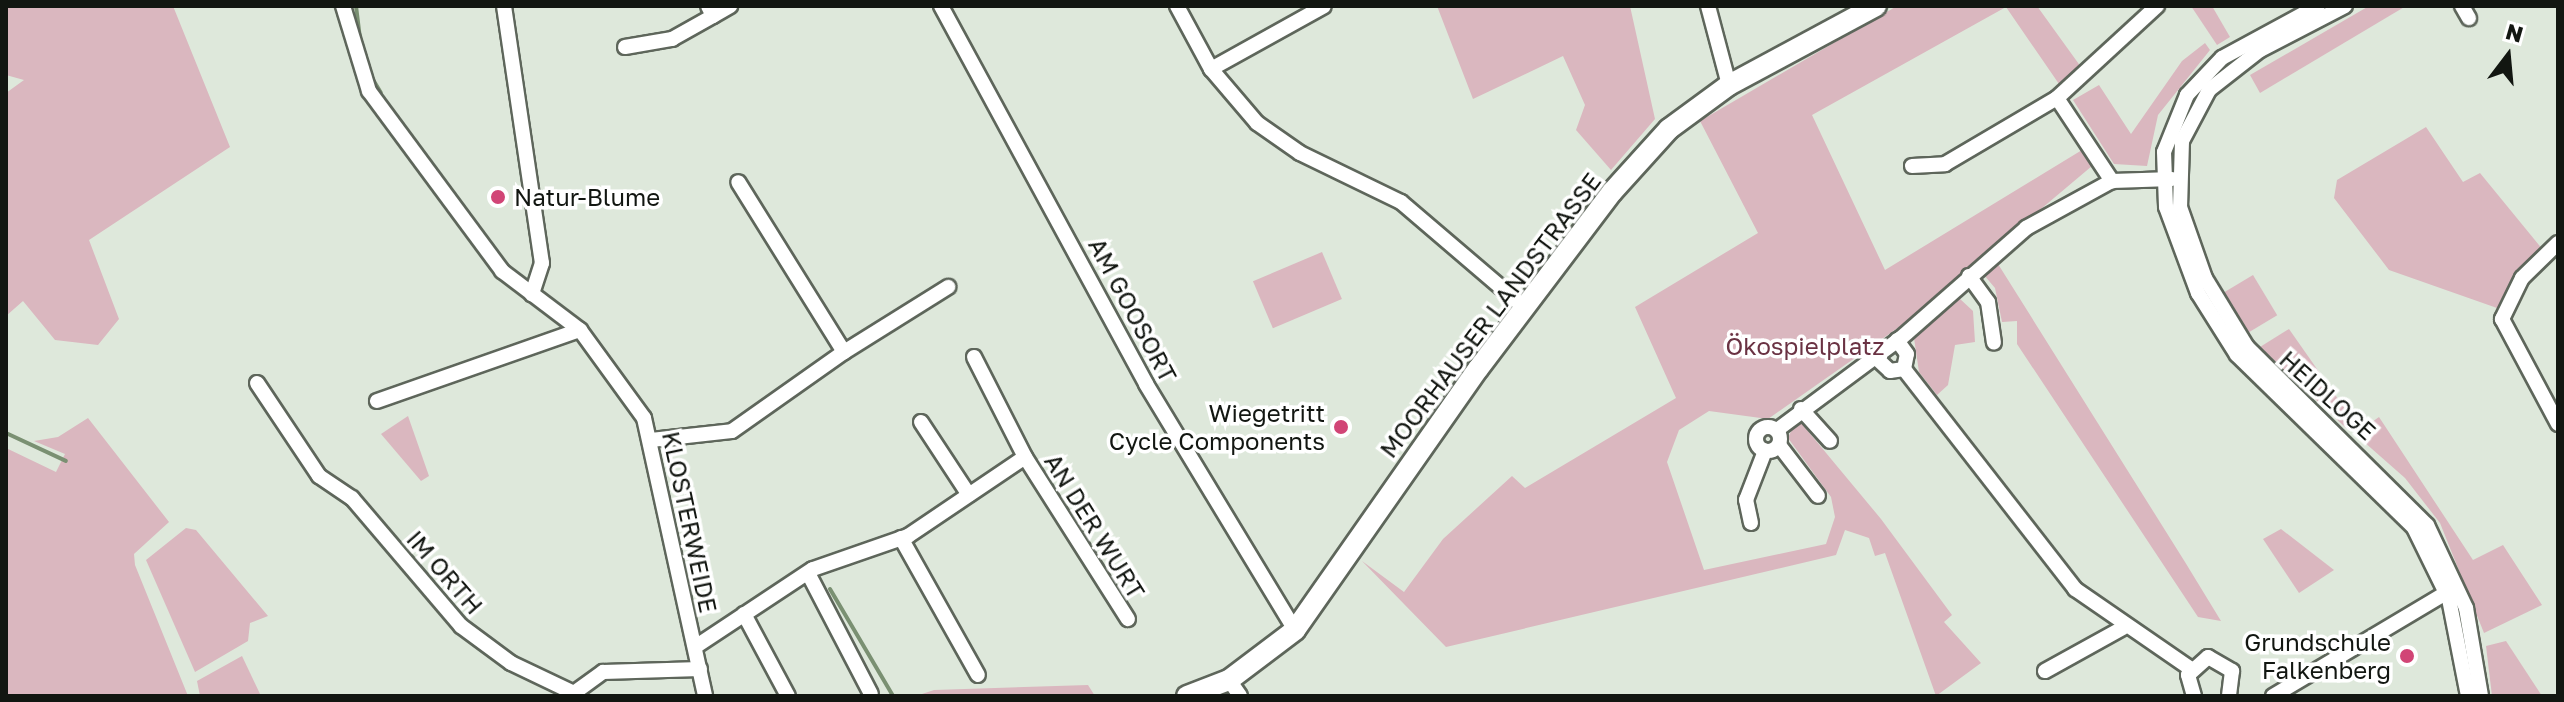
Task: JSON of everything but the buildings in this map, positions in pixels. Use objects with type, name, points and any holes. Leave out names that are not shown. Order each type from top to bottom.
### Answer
[{"type":"street","name":"KLOSTERWEIDE","points":[[343,6],[369,91],[502,271],[580,330],[644,418],[705,696]]},
{"type":"street","points":[[504,6],[542,263],[532,294]]},
{"type":"street","points":[[625,47],[672,39],[711,11],[730,6]]},
{"type":"street","name":"AM GOOSORT","points":[[941,6],[1146,384],[1295,630]]},
{"type":"street","points":[[1177,6],[1211,69],[1257,123],[1300,153],[1401,202],[1525,308]]},
{"type":"street","points":[[1211,69],[1324,6]]},
{"type":"street","points":[[1708,6],[1729,85]]},
{"type":"street","name":"MOORHAUSER LANDSTRASSE","points":[[1187,696],[1235,688],[1295,630],[1525,308],[1643,156],[1729,85],[1876,6]]},
{"type":"street","points":[[1912,166],[1945,164],[2057,98],[2157,6]]},
{"type":"street","name":"HEIDLOGE","points":[[2318,6],[2236,49],[2199,79],[2170,130],[2169,179],[2195,256],[2238,334],[2281,387],[2407,499],[2453,589],[2481,696]]},
{"type":"street","name":"HEIDLOGE","points":[[2169,179],[2186,128],[2209,90],[2260,50],[2345,6]]},
{"type":"street","points":[[2057,98],[2112,181]]},
{"type":"street","points":[[1751,523],[1746,500],[1765,451],[1801,409],[1897,340],[2026,228],[2112,181],[2169,179]]},
{"type":"street","points":[[738,182],[844,352]]},
{"type":"street","points":[[2558,243],[2522,278],[2502,319],[2558,424]]},
{"type":"street","points":[[1969,276],[1988,302],[1994,343]]},
{"type":"street","points":[[651,440],[732,431],[844,352],[948,287]]},
{"type":"street","points":[[377,401],[580,330]]},
{"type":"street","points":[[1897,340],[1907,354],[1904,369],[2051,563],[2123,628],[2191,669]]},
{"type":"street","points":[[1874,356],[1890,371],[1904,369]]},
{"type":"street","name":"AN DER WURT","points":[[974,357],[1025,457],[1128,619]]},
{"type":"street","name":"IM ORTH","points":[[257,383],[319,476],[352,498],[461,626],[511,663],[573,694],[603,672],[700,669]]},
{"type":"street","points":[[1801,409],[1830,441]]},
{"type":"street","points":[[921,422],[969,495]]},
{"type":"street","points":[[1765,451],[1757,433],[1778,437],[1818,496]]},
{"type":"street","name":"AN DER WURT","points":[[695,647],[808,573],[901,538],[1025,457]]},
{"type":"street","points":[[901,538],[978,675]]},
{"type":"street","points":[[808,573],[871,694]]},
{"type":"street","points":[[2273,696],[2453,589]]},
{"type":"street","name":"HEIDLOGE","points":[[2453,589],[2468,696]]},
{"type":"street","points":[[744,614],[788,696]]},
{"type":"street","points":[[2045,671],[2123,628]]},
{"type":"street","points":[[2191,669],[2208,657],[2223,660],[2235,678],[2234,695]]},
{"type":"street","points":[[2191,669],[2194,696]]},
{"type":"green space","points":[[6,6],[173,6],[230,147],[89,240],[119,319],[98,345],[55,340],[23,301],[6,316],[6,93],[24,80],[6,75]]},
{"type":"green space","points":[[1437,6],[1630,6],[1655,119],[1611,170],[1576,130],[1585,105],[1563,56],[1473,99]]},
{"type":"green space","name":"Ökospielplatz","points":[[1897,6],[2037,6],[2081,67],[2059,84],[2006,7],[1812,115],[1885,270],[2082,150],[2092,166],[1909,320],[1768,419],[1709,411],[1679,430],[1667,462],[1704,570],[1826,544],[1835,517],[1831,497],[1788,438],[1797,418],[1881,519],[1952,615],[1944,622],[1981,663],[1936,696],[1885,553],[1875,556],[1869,538],[1845,530],[1836,555],[1446,647],[1362,561],[1404,592],[1443,539],[1512,476],[1525,488],[1676,398],[1635,307],[1758,233],[1700,121]]},
{"type":"green space","points":[[2191,6],[2212,6],[2230,37],[2217,45]]},
{"type":"green space","points":[[2369,6],[2406,6],[2260,93],[2250,75]]},
{"type":"green space","points":[[2205,43],[2210,50],[2158,115],[2147,166],[2114,164],[2073,100],[2099,85],[2131,134],[2182,61]]},
{"type":"green space","points":[[2426,127],[2463,182],[2480,173],[2543,250],[2497,308],[2389,270],[2334,198],[2337,180]]},
{"type":"green space","points":[[1322,252],[1342,299],[1273,328],[1253,281]]},
{"type":"green space","points":[[1998,264],[2221,621],[2198,617],[2017,344],[2017,321],[2002,322],[1995,288],[1984,275]]},
{"type":"green space","points":[[2253,275],[2277,315],[2248,333],[2224,293]]},
{"type":"green space","points":[[1959,298],[1973,311],[1975,342],[1955,345],[1948,385],[1937,395],[1919,372],[1914,338]]},
{"type":"green space","points":[[2289,329],[2352,419],[2347,429],[2260,347]]},
{"type":"green space","points":[[408,416],[429,476],[421,481],[381,434]]},
{"type":"green space","points":[[2379,417],[2473,560],[2503,545],[2542,605],[2484,633],[2440,523],[2405,478],[2355,434]]},
{"type":"green space","points":[[88,418],[169,522],[134,554],[135,565],[188,696],[6,696],[6,448],[56,472],[65,454],[34,441],[58,437]]},
{"type":"green space","points":[[186,528],[196,530],[268,616],[250,623],[248,641],[195,672],[146,560]]},
{"type":"green space","points":[[2281,529],[2334,570],[2299,593],[2263,539]]},
{"type":"green space","points":[[2506,641],[2542,696],[2492,696],[2486,646]]},
{"type":"green space","points":[[242,656],[261,696],[200,696],[197,681]]},
{"type":"green space","points":[[1088,685],[1095,696],[916,696],[934,690]]},
{"type":"waterway","points":[[356,6],[361,44]]},
{"type":"waterway","points":[[372,78],[381,93]]},
{"type":"waterway","points":[[6,433],[66,461]]},
{"type":"waterway","points":[[830,589],[893,696]]},
{"type":"place","name":"Natur-Blume","points":[[498,197]]},
{"type":"place","name":"Wiegetritt Cycle Components","points":[[1341,427]]},
{"type":"place","name":"Grundschule Falkenberg","points":[[2407,656]]}]
